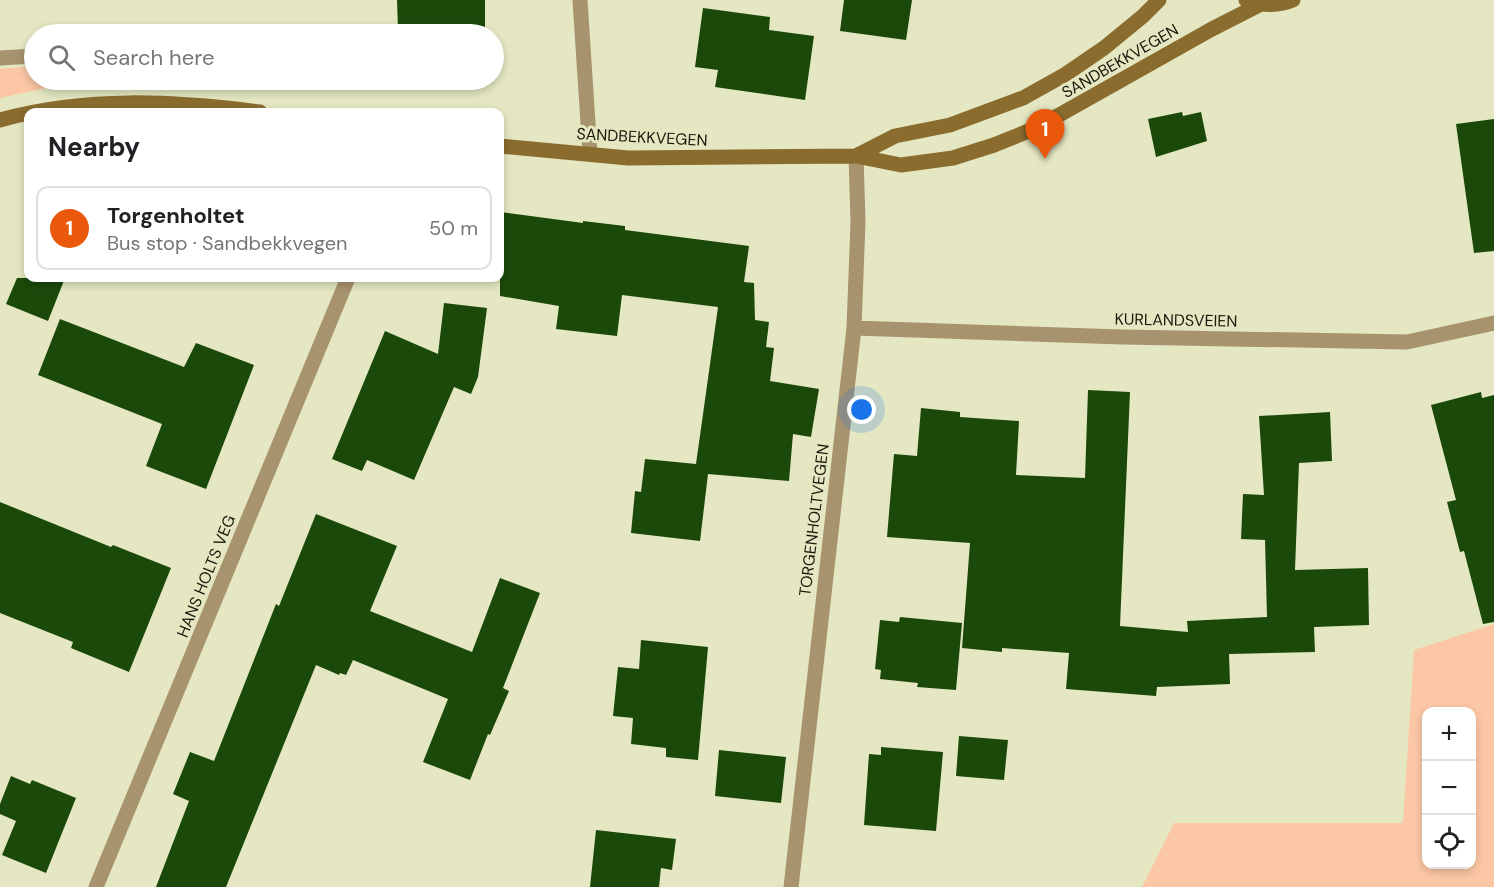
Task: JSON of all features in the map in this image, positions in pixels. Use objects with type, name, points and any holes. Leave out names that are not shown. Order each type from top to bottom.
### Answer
[{"type":"main road","name":"SANDBEKKVEGEN","points":[[856,156],[896,136],[950,125],[1023,98],[1066,74],[1104,48],[1159,0]]},
{"type":"main road","points":[[1253,2],[1274,5],[1293,0]]},
{"type":"main road","name":"SANDBEKKVEGEN","points":[[504,146],[628,158],[856,156],[900,165],[953,158],[994,145],[1068,112],[1212,29],[1253,2]]},
{"type":"main road","points":[[48,108],[123,102],[216,108]]},
{"type":"main road","points":[[0,120],[24,114]]},
{"type":"street","points":[[580,0],[590,154]]},
{"type":"street","points":[[0,58],[24,57]]},
{"type":"street","name":"TORGENHOLTVEGEN","points":[[791,887],[854,328],[858,222],[856,156]]},
{"type":"street","name":"HANS HOLTS VEG","points":[[96,887],[346,282]]},
{"type":"street","name":"KURLANDSVEIEN","points":[[854,328],[1133,337],[1407,342],[1494,323]]},
{"type":"shaded area","points":[[24,67],[24,90],[37,90],[0,98],[0,69]]},
{"type":"shaded area","points":[[1494,624],[1494,887],[1142,887],[1174,823],[1403,823],[1414,650]]},
{"type":"building","points":[[397,0],[485,0],[485,24],[398,24]]},
{"type":"building","points":[[844,0],[912,0],[906,40],[840,31]]},
{"type":"building","points":[[703,8],[770,17],[769,30],[814,36],[805,100],[715,87],[718,70],[695,67]]},
{"type":"building","points":[[1182,112],[1183,116],[1201,112],[1207,141],[1156,157],[1148,119]]},
{"type":"building","points":[[1494,119],[1494,251],[1474,253],[1456,124]]},
{"type":"building","points":[[504,213],[625,226],[625,230],[749,246],[744,282],[754,283],[755,320],[769,322],[766,347],[774,348],[770,381],[819,389],[811,437],[793,434],[789,481],[708,474],[700,541],[631,533],[635,491],[641,492],[645,459],[696,464],[718,307],[622,295],[617,336],[556,329],[559,306],[500,296],[500,282],[504,282]]},
{"type":"building","points":[[17,278],[24,278],[24,282],[63,282],[48,321],[6,304]]},
{"type":"building","points":[[444,303],[487,308],[478,377],[471,394],[454,387],[414,480],[367,460],[362,471],[332,459],[385,331],[438,354]]},
{"type":"building","points":[[60,319],[184,367],[196,343],[254,365],[206,489],[146,466],[162,424],[38,375]]},
{"type":"building","points":[[1088,390],[1130,392],[1120,626],[1188,632],[1187,621],[1267,617],[1265,540],[1241,539],[1243,494],[1264,495],[1259,416],[1330,412],[1332,461],[1299,463],[1295,570],[1368,568],[1369,625],[1314,627],[1315,652],[1229,654],[1230,684],[1157,687],[1156,696],[1066,689],[1069,653],[1002,648],[1002,652],[962,648],[970,543],[887,537],[894,454],[917,456],[921,408],[960,412],[960,417],[1019,421],[1016,475],[1085,478]]},
{"type":"building","points":[[1481,392],[1482,398],[1494,395],[1494,622],[1483,624],[1464,551],[1460,552],[1447,502],[1456,500],[1431,405]]},
{"type":"building","points":[[0,502],[111,547],[113,545],[171,568],[129,672],[71,648],[73,642],[0,613]]},
{"type":"building","points":[[316,514],[397,546],[370,611],[472,652],[500,578],[540,593],[503,688],[509,691],[490,735],[488,734],[470,780],[423,762],[448,699],[353,660],[346,675],[340,673],[339,675],[316,665],[226,887],[156,887],[189,801],[173,794],[190,752],[214,761],[276,604],[279,606]]},
{"type":"building","points":[[900,617],[962,623],[956,690],[917,687],[918,683],[880,679],[881,670],[875,669],[880,620],[899,622]]},
{"type":"building","points":[[641,640],[708,647],[698,760],[666,757],[666,748],[631,744],[633,718],[613,716],[618,667],[639,669]]},
{"type":"building","points":[[959,736],[1008,740],[1004,780],[956,776]]},
{"type":"building","points":[[881,747],[943,752],[936,831],[864,825],[869,754],[881,755]]},
{"type":"building","points":[[719,750],[786,757],[781,803],[715,796]]},
{"type":"building","points":[[11,776],[30,784],[32,780],[76,798],[46,873],[2,855],[16,821],[0,814],[0,804]]},
{"type":"building","points":[[596,830],[676,839],[672,870],[661,868],[659,887],[590,887]]},
{"type":"place","name":"Torgenholtet","points":[[1045,159]]}]
